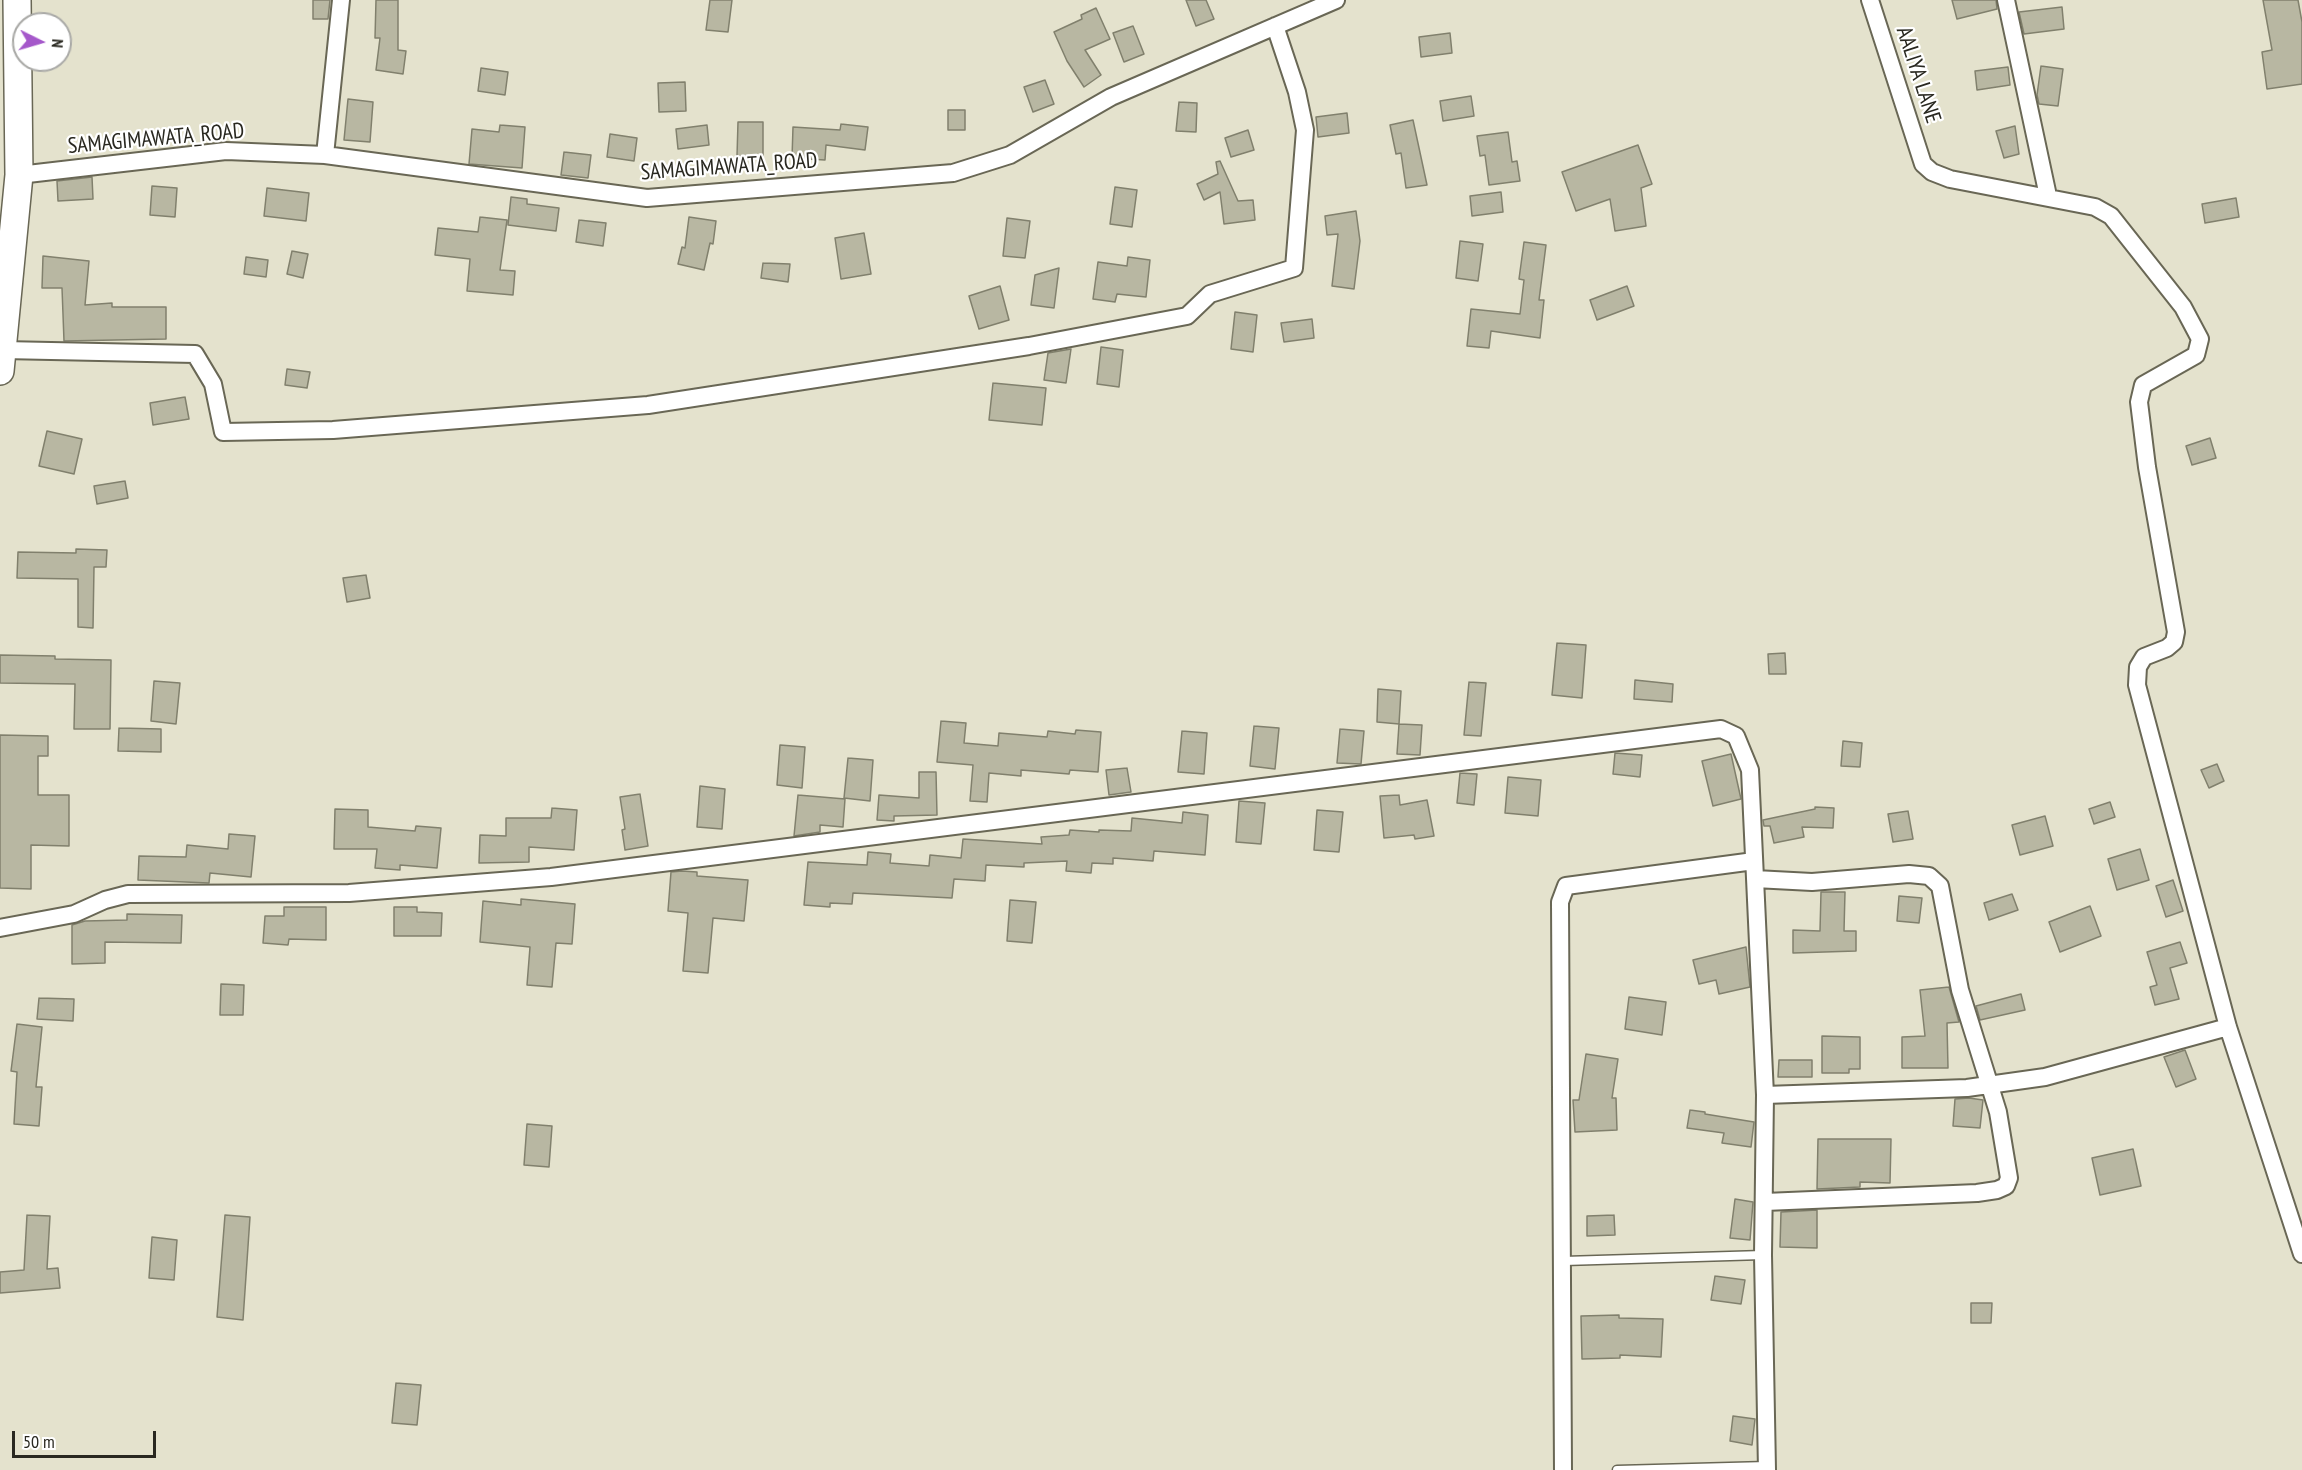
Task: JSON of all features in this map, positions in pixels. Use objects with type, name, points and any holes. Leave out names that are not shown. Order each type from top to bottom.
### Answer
[{"type":"highway","points":[[1,361],[18,175],[17,0]]},
{"type":"street","points":[[326,154],[341,0]]},
{"type":"street","name":"SAMAGIMAWATA_ROAD","points":[[18,175],[226,151],[326,154],[647,198],[953,173],[1010,155],[1111,96],[1336,0]]},
{"type":"street","name":"AALIYA LANE","points":[[1870,0],[1923,164],[1932,172],[1950,178],[1989,187],[2048,196]]},
{"type":"street","points":[[2006,0],[2048,196],[2095,207],[2111,216],[2183,307],[2200,339],[2196,355],[2143,385],[2139,402],[2147,467],[2176,632],[2174,642],[2167,648],[2144,657],[2138,667],[2137,685],[2228,1027],[2302,1254]]},
{"type":"street","points":[[1,361],[195,354],[213,384],[223,432],[333,430],[648,405],[1029,346],[1187,316],[1210,294],[1294,268],[1305,130],[1298,92],[1275,26]]},
{"type":"street","points":[[0,928],[74,914],[105,900],[128,894],[349,893],[551,877],[1721,729],[1736,736],[1750,770],[1765,1095],[1763,1255],[1767,1468]]},
{"type":"street","points":[[1563,1470],[1564,1261],[1560,1143],[1560,902],[1566,886],[1754,861]]},
{"type":"street","points":[[1755,879],[1812,882],[1909,874],[1929,876],[1940,886],[1960,990],[1998,1112],[2009,1178],[2006,1186],[1997,1190],[1765,1202]]},
{"type":"street","points":[[1765,1095],[1878,1093],[1990,1085],[2044,1077],[2228,1027]]},
{"type":"lane","points":[[1564,1261],[1763,1255]]},
{"type":"lane","points":[[1617,1470],[1767,1468]]},
{"type":"building","points":[[313,0],[330,0],[328,19],[313,19]]},
{"type":"building","points":[[376,0],[398,0],[398,50],[406,51],[403,74],[376,70],[380,38],[375,38]]},
{"type":"building","points":[[710,0],[732,0],[728,32],[706,30]]},
{"type":"building","points":[[1186,0],[1206,0],[1214,19],[1196,26]]},
{"type":"building","points":[[1952,0],[1996,0],[1997,9],[1957,19]]},
{"type":"building","points":[[2263,0],[2298,0],[2302,22],[2302,84],[2267,89],[2262,52],[2272,50]]},
{"type":"building","points":[[2062,7],[2064,29],[2024,34],[2019,12]]},
{"type":"building","points":[[1096,8],[1110,39],[1085,50],[1101,75],[1084,87],[1067,61],[1054,32],[1082,19],[1081,15]]},
{"type":"building","points":[[1133,26],[1144,54],[1124,62],[1113,33]]},
{"type":"building","points":[[1450,33],[1452,53],[1421,57],[1419,37]]},
{"type":"building","points":[[2041,66],[2063,69],[2058,106],[2039,104],[2037,95]]},
{"type":"building","points":[[2008,67],[2010,85],[1977,90],[1975,71]]},
{"type":"building","points":[[481,68],[508,72],[505,95],[478,91]]},
{"type":"building","points":[[1045,80],[1054,104],[1033,112],[1024,87]]},
{"type":"building","points":[[685,82],[686,111],[659,112],[658,83]]},
{"type":"building","points":[[1471,96],[1474,116],[1443,121],[1440,101]]},
{"type":"building","points":[[348,99],[373,102],[370,142],[344,140]]},
{"type":"building","points":[[1179,102],[1197,103],[1196,132],[1176,131]]},
{"type":"building","points":[[948,110],[965,110],[965,130],[948,130]]},
{"type":"building","points":[[1347,113],[1349,133],[1318,137],[1316,117]]},
{"type":"building","points":[[1413,120],[1427,185],[1406,188],[1401,153],[1396,154],[1390,125]]},
{"type":"building","points":[[738,122],[763,122],[763,156],[737,156]]},
{"type":"building","points":[[841,124],[868,127],[865,150],[826,145],[825,160],[792,158],[793,127],[840,130]]},
{"type":"building","points":[[500,125],[525,127],[522,168],[469,164],[472,129],[499,132]]},
{"type":"building","points":[[707,125],[709,145],[678,149],[676,129]]},
{"type":"building","points":[[2015,126],[2019,154],[2004,158],[1996,131]]},
{"type":"building","points":[[1248,130],[1254,150],[1231,157],[1225,138]]},
{"type":"building","points":[[1508,132],[1512,162],[1517,161],[1520,181],[1489,185],[1485,155],[1480,156],[1477,136]]},
{"type":"building","points":[[610,134],[637,138],[634,161],[607,157]]},
{"type":"building","points":[[1638,145],[1652,184],[1641,188],[1646,226],[1615,231],[1610,199],[1576,211],[1562,172]]},
{"type":"building","points":[[564,152],[591,155],[588,178],[561,175]]},
{"type":"building","points":[[1220,161],[1238,201],[1253,200],[1255,220],[1224,224],[1220,192],[1204,200],[1197,184],[1218,174],[1216,162]]},
{"type":"building","points":[[92,177],[93,199],[58,201],[57,181]]},
{"type":"building","points":[[152,186],[177,188],[175,217],[150,215]]},
{"type":"building","points":[[1115,187],[1137,190],[1132,227],[1110,224]]},
{"type":"building","points":[[267,188],[309,193],[306,221],[264,216]]},
{"type":"building","points":[[1501,192],[1503,212],[1472,216],[1470,196]]},
{"type":"building","points":[[511,197],[527,199],[527,204],[559,208],[556,231],[508,225]]},
{"type":"building","points":[[2236,198],[2239,217],[2205,223],[2202,204]]},
{"type":"building","points":[[1356,211],[1360,241],[1354,289],[1332,286],[1338,234],[1327,235],[1325,216]]},
{"type":"building","points":[[480,217],[507,220],[500,270],[515,271],[513,295],[467,291],[470,259],[435,255],[438,228],[478,232]]},
{"type":"building","points":[[689,217],[716,221],[713,244],[710,243],[704,270],[678,264],[682,247],[685,248]]},
{"type":"building","points":[[1007,218],[1030,221],[1025,258],[1003,256]]},
{"type":"building","points":[[579,220],[606,223],[603,246],[576,242]]},
{"type":"building","points":[[864,233],[871,274],[841,279],[835,238]]},
{"type":"building","points":[[1460,241],[1483,244],[1478,281],[1456,278]]},
{"type":"building","points":[[1524,242],[1546,245],[1539,300],[1544,300],[1540,338],[1491,331],[1489,348],[1467,346],[1471,309],[1520,314],[1524,280],[1519,279]]},
{"type":"building","points":[[292,251],[308,254],[303,278],[287,274]]},
{"type":"building","points":[[43,256],[89,261],[85,305],[112,303],[112,307],[166,307],[166,339],[64,341],[62,288],[42,288]]},
{"type":"building","points":[[246,257],[268,260],[266,277],[244,274]]},
{"type":"building","points":[[1128,257],[1150,260],[1146,297],[1117,294],[1115,302],[1093,299],[1098,262],[1127,266]]},
{"type":"building","points":[[763,263],[790,264],[788,282],[761,278]]},
{"type":"building","points":[[1059,268],[1054,308],[1031,305],[1035,275]]},
{"type":"building","points":[[1000,286],[1009,320],[979,329],[969,296]]},
{"type":"building","points":[[1627,286],[1634,306],[1597,320],[1590,300]]},
{"type":"building","points":[[1235,312],[1257,315],[1253,352],[1231,349]]},
{"type":"building","points":[[1312,319],[1314,338],[1284,342],[1281,323]]},
{"type":"building","points":[[1101,347],[1123,350],[1119,387],[1097,384]]},
{"type":"building","points":[[1071,349],[1066,383],[1044,380],[1048,353]]},
{"type":"building","points":[[287,369],[310,372],[307,388],[285,385]]},
{"type":"building","points":[[993,383],[1046,388],[1042,425],[989,420]]},
{"type":"building","points":[[185,397],[189,419],[153,425],[150,403]]},
{"type":"building","points":[[47,431],[82,439],[74,474],[39,466]]},
{"type":"building","points":[[2210,438],[2216,458],[2192,465],[2186,446]]},
{"type":"building","points":[[125,481],[128,498],[97,504],[94,486]]},
{"type":"building","points":[[76,549],[107,550],[106,567],[94,567],[93,628],[78,627],[78,579],[17,578],[18,552],[76,553]]},
{"type":"building","points":[[366,575],[370,598],[347,602],[343,578]]},
{"type":"building","points":[[1557,643],[1586,645],[1582,698],[1552,695]]},
{"type":"building","points":[[1785,653],[1786,674],[1769,674],[1768,654]]},
{"type":"building","points":[[0,655],[111,660],[110,729],[74,729],[75,684],[0,683]]},
{"type":"building","points":[[1635,680],[1673,684],[1672,702],[1634,699]]},
{"type":"building","points":[[154,681],[180,683],[176,724],[151,721]]},
{"type":"building","points":[[1469,682],[1486,683],[1481,736],[1464,735]]},
{"type":"building","points":[[1378,689],[1401,691],[1399,724],[1377,722]]},
{"type":"building","points":[[941,721],[966,723],[964,743],[998,746],[999,733],[1047,737],[1048,731],[1075,734],[1076,730],[1101,732],[1098,772],[1070,770],[1069,774],[1021,770],[1021,776],[989,773],[987,802],[970,801],[973,765],[937,762]]},
{"type":"building","points":[[1399,724],[1422,725],[1420,755],[1397,754]]},
{"type":"building","points":[[1254,726],[1279,728],[1275,769],[1250,766]]},
{"type":"building","points":[[119,728],[161,729],[161,752],[118,751]]},
{"type":"building","points":[[1340,729],[1364,731],[1361,764],[1337,763]]},
{"type":"building","points":[[1182,731],[1207,733],[1204,774],[1178,772]]},
{"type":"building","points":[[0,735],[48,736],[48,756],[38,756],[38,795],[69,795],[69,846],[31,845],[31,889],[0,888]]},
{"type":"building","points":[[1843,741],[1862,743],[1860,767],[1841,766]]},
{"type":"building","points":[[780,745],[805,747],[802,788],[777,785]]},
{"type":"building","points":[[1615,753],[1642,755],[1640,777],[1613,774]]},
{"type":"building","points":[[1731,754],[1741,799],[1713,806],[1702,761]]},
{"type":"building","points":[[848,758],[873,760],[870,801],[844,798]]},
{"type":"building","points":[[2217,764],[2224,781],[2209,788],[2201,770]]},
{"type":"building","points":[[1127,768],[1131,792],[1109,795],[1106,770]]},
{"type":"building","points":[[919,772],[936,772],[937,815],[894,816],[894,821],[877,820],[879,795],[919,798]]},
{"type":"building","points":[[1460,773],[1477,774],[1474,805],[1457,803]]},
{"type":"building","points":[[1508,777],[1541,780],[1538,816],[1505,813]]},
{"type":"building","points":[[700,786],[725,789],[722,829],[697,827]]},
{"type":"building","points":[[640,794],[648,846],[625,850],[622,830],[625,829],[620,797]]},
{"type":"building","points":[[798,795],[845,799],[843,827],[820,825],[820,832],[794,836]]},
{"type":"building","points":[[1399,795],[1400,805],[1427,800],[1434,836],[1415,839],[1414,835],[1384,838],[1380,796]]},
{"type":"building","points":[[1239,801],[1265,803],[1261,844],[1236,842]]},
{"type":"building","points":[[2110,802],[2115,817],[2094,824],[2089,809]]},
{"type":"building","points":[[1815,807],[1834,808],[1833,828],[1802,827],[1804,837],[1774,843],[1770,826],[1764,826],[1763,820],[1815,809]]},
{"type":"building","points":[[552,808],[577,810],[574,850],[529,847],[529,862],[479,863],[480,835],[506,836],[506,818],[551,818]]},
{"type":"building","points":[[335,809],[368,810],[368,827],[415,831],[416,826],[441,828],[437,868],[400,865],[400,870],[375,868],[377,849],[334,849]]},
{"type":"building","points":[[1317,810],[1343,812],[1339,852],[1314,850]]},
{"type":"building","points":[[1908,811],[1913,839],[1893,842],[1888,814]]},
{"type":"building","points":[[1183,812],[1208,815],[1205,855],[1154,851],[1153,861],[1113,858],[1113,864],[1092,863],[1091,873],[1066,871],[1067,861],[1024,863],[1024,867],[986,865],[985,881],[954,879],[952,898],[853,893],[852,904],[830,903],[830,907],[804,905],[808,862],[867,865],[868,852],[891,854],[890,863],[929,866],[930,855],[961,858],[963,839],[1042,844],[1041,837],[1069,835],[1070,830],[1131,831],[1132,818],[1182,823]]},
{"type":"building","points":[[2045,816],[2053,846],[2020,855],[2012,825]]},
{"type":"building","points":[[229,834],[255,836],[251,877],[210,873],[209,883],[138,880],[139,856],[186,857],[187,845],[228,849]]},
{"type":"building","points":[[2140,849],[2149,880],[2117,890],[2108,859]]},
{"type":"building","points":[[671,872],[697,872],[697,876],[748,880],[744,921],[713,918],[708,973],[683,971],[688,913],[668,911]]},
{"type":"building","points":[[2173,880],[2183,911],[2166,917],[2156,886]]},
{"type":"building","points":[[1821,892],[1845,892],[1844,931],[1856,931],[1856,951],[1793,953],[1793,930],[1820,931]]},
{"type":"building","points":[[2012,894],[2018,910],[1989,920],[1984,903]]},
{"type":"building","points":[[1899,896],[1922,898],[1919,923],[1897,921]]},
{"type":"building","points":[[521,899],[575,904],[572,944],[556,943],[552,987],[527,985],[530,947],[480,942],[483,901],[521,905]]},
{"type":"building","points":[[1010,900],[1036,902],[1032,943],[1007,941]]},
{"type":"building","points":[[2090,906],[2101,936],[2060,952],[2049,922]]},
{"type":"building","points":[[284,907],[326,907],[326,940],[289,939],[288,945],[263,943],[265,916],[284,916]]},
{"type":"building","points":[[394,907],[417,907],[417,912],[442,913],[441,936],[394,936]]},
{"type":"building","points":[[127,914],[182,915],[181,943],[105,942],[105,963],[72,964],[72,925],[85,921],[127,920]]},
{"type":"building","points":[[2180,942],[2187,963],[2170,968],[2179,999],[2155,1005],[2150,987],[2157,985],[2147,952]]},
{"type":"building","points":[[1746,947],[1750,987],[1719,994],[1716,980],[1699,984],[1693,960]]},
{"type":"building","points":[[221,984],[244,985],[243,1015],[220,1015]]},
{"type":"building","points":[[1949,987],[1959,1022],[1947,1023],[1948,1068],[1902,1068],[1902,1037],[1925,1036],[1920,990]]},
{"type":"building","points":[[2021,994],[2025,1010],[1980,1020],[1976,1006]]},
{"type":"building","points":[[1629,997],[1666,1002],[1662,1035],[1625,1029]]},
{"type":"building","points":[[39,998],[74,999],[73,1021],[37,1019]]},
{"type":"building","points":[[17,1024],[42,1027],[36,1087],[42,1087],[39,1126],[14,1124],[17,1072],[11,1071]]},
{"type":"building","points":[[1822,1036],[1860,1037],[1860,1069],[1849,1069],[1849,1073],[1822,1073]]},
{"type":"building","points":[[2185,1050],[2196,1079],[2176,1087],[2164,1057]]},
{"type":"building","points":[[1586,1054],[1618,1059],[1612,1098],[1616,1098],[1617,1130],[1575,1132],[1573,1100],[1579,1100]]},
{"type":"building","points":[[1779,1060],[1812,1060],[1812,1077],[1778,1077]]},
{"type":"building","points":[[1955,1099],[1983,1100],[1980,1128],[1953,1126]]},
{"type":"building","points":[[1690,1110],[1754,1122],[1751,1147],[1722,1143],[1724,1133],[1687,1128]]},
{"type":"building","points":[[527,1124],[552,1126],[549,1167],[524,1165]]},
{"type":"building","points":[[1818,1139],[1891,1139],[1890,1183],[1860,1182],[1860,1187],[1817,1189]]},
{"type":"building","points":[[2133,1149],[2141,1186],[2100,1195],[2092,1158]]},
{"type":"building","points":[[1735,1199],[1753,1202],[1750,1240],[1730,1238]]},
{"type":"building","points":[[1817,1210],[1817,1248],[1780,1247],[1781,1212]]},
{"type":"building","points":[[27,1215],[50,1216],[47,1269],[58,1268],[60,1288],[0,1293],[0,1272],[24,1270]]},
{"type":"building","points":[[225,1215],[250,1217],[243,1320],[217,1317]]},
{"type":"building","points":[[1614,1215],[1615,1235],[1587,1236],[1587,1216]]},
{"type":"building","points":[[152,1237],[177,1240],[174,1280],[149,1278]]},
{"type":"building","points":[[1715,1276],[1745,1280],[1741,1304],[1711,1300]]},
{"type":"building","points":[[1971,1303],[1992,1303],[1991,1323],[1971,1323]]},
{"type":"building","points":[[1619,1315],[1619,1318],[1663,1319],[1661,1357],[1620,1355],[1620,1358],[1582,1359],[1581,1316]]},
{"type":"building","points":[[396,1383],[421,1385],[417,1425],[392,1423]]},
{"type":"building","points":[[1733,1416],[1755,1419],[1752,1445],[1730,1441]]}]
